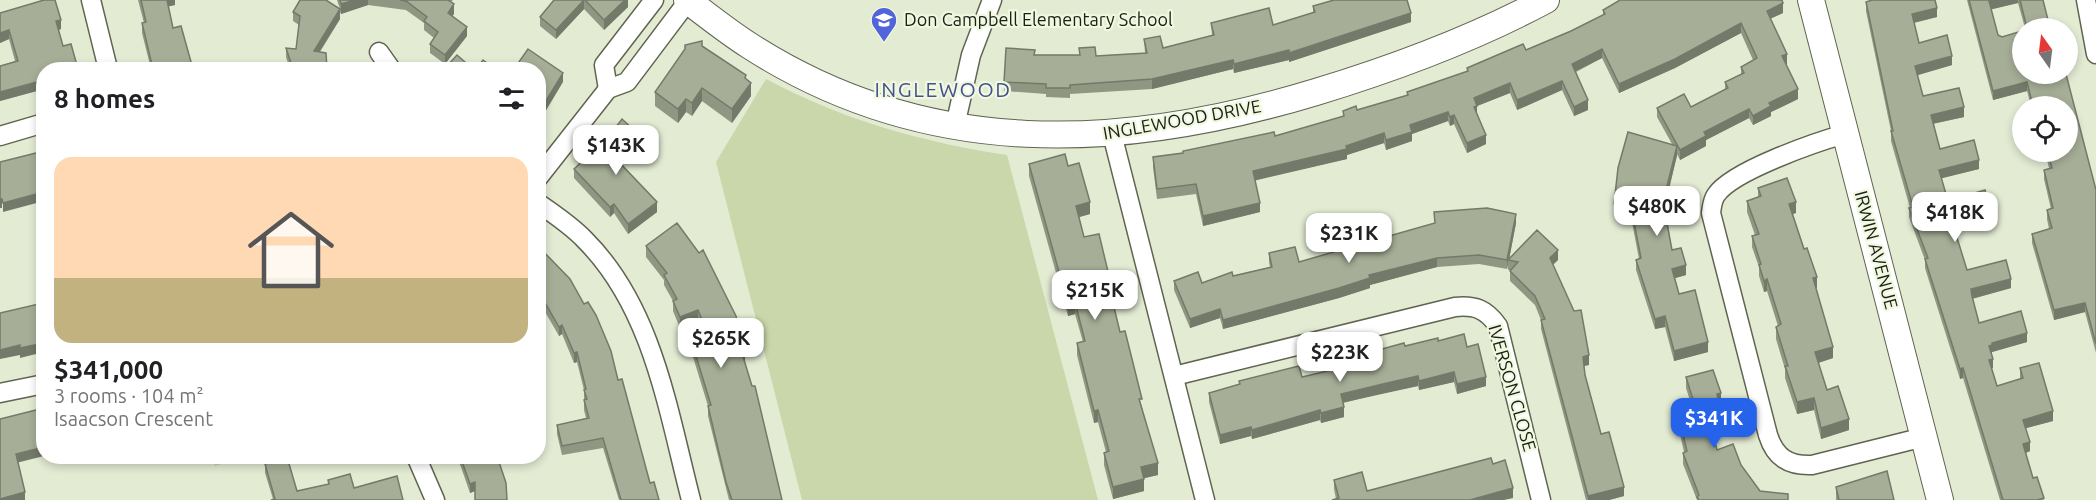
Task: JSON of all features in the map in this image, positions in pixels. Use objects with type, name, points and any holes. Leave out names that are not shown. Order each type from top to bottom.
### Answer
[{"type":"street","points":[[91,0],[106,62]]},
{"type":"street","points":[[608,88],[604,65],[654,0]]},
{"type":"street","points":[[546,168],[608,88],[627,82],[687,0]]},
{"type":"street","name":"INGLEWOOD DRIVE","points":[[687,0],[751,46],[810,78],[867,102],[955,126],[1021,135],[1112,134],[1224,116],[1348,82],[1428,53],[1546,0]]},
{"type":"street","points":[[955,126],[971,55],[992,0]]},
{"type":"street","name":"IRWIN AVENUE","points":[[1811,0],[1940,500]]},
{"type":"street","points":[[2086,0],[2095,49]]},
{"type":"street","points":[[379,52],[386,62]]},
{"type":"street","points":[[0,136],[36,125]]},
{"type":"street","points":[[1112,134],[1205,500]]},
{"type":"street","points":[[1845,134],[1808,144],[1734,180],[1716,194],[1712,203],[1711,213],[1768,435],[1775,453],[1792,464],[1801,466],[1924,437]]},
{"type":"street","points":[[546,209],[585,239],[610,269],[627,298],[657,366],[691,500]]},
{"type":"street","name":"IVERSON CLOSE","points":[[1174,376],[1455,307],[1478,307],[1497,326],[1541,500]]},
{"type":"street","points":[[0,393],[36,386]]},
{"type":"street","points":[[419,464],[435,500]]},
{"type":"green space","points":[[766,79],[795,94],[883,128],[975,150],[1007,155],[1098,500],[802,500],[716,162]]},
{"type":"building","points":[[44,0],[55,0],[61,20],[56,21],[63,46],[71,44],[76,62],[36,62],[36,82],[0,92],[0,66],[18,61],[9,30],[0,33],[0,13]]},
{"type":"building","points":[[141,0],[167,0],[173,28],[181,26],[191,62],[151,62],[142,23],[146,22]]},
{"type":"building","points":[[300,0],[326,0],[340,9],[314,51],[326,53],[327,62],[291,62],[286,48],[296,49],[300,16],[293,12]]},
{"type":"building","points":[[340,0],[355,0],[341,4]]},
{"type":"building","points":[[400,0],[448,0],[454,4],[448,13],[467,27],[445,55],[430,44],[438,32],[424,21],[427,17],[406,1]]},
{"type":"building","points":[[554,0],[584,0],[556,30],[540,17]]},
{"type":"building","points":[[585,0],[625,0],[604,20]]},
{"type":"building","points":[[1334,0],[1407,0],[1411,13],[1289,53],[1289,50],[1234,64],[1233,60],[1152,79],[1070,85],[1070,88],[1046,88],[1046,84],[1004,82],[1006,48],[1035,50],[1034,55],[1080,55],[1079,48],[1095,47],[1096,56],[1147,53],[1144,39],[1160,36],[1163,48],[1214,35],[1211,23],[1269,8],[1273,25],[1315,12],[1313,6]]},
{"type":"building","points":[[1620,0],[1782,0],[1783,3],[1767,11],[1787,54],[1782,56],[1798,89],[1769,103],[1771,106],[1753,116],[1749,109],[1704,132],[1706,136],[1680,150],[1657,108],[1684,94],[1691,107],[1728,88],[1725,82],[1744,73],[1741,67],[1757,58],[1741,23],[1675,59],[1619,84],[1602,49],[1572,64],[1588,100],[1574,107],[1562,81],[1517,100],[1510,83],[1474,98],[1477,106],[1474,107],[1486,135],[1467,143],[1454,115],[1450,117],[1448,112],[1410,125],[1412,132],[1386,140],[1384,133],[1346,146],[1347,149],[1253,171],[1260,203],[1203,216],[1196,184],[1157,189],[1153,157],[1183,153],[1183,151],[1274,132],[1275,136],[1344,116],[1343,111],[1356,106],[1357,110],[1408,95],[1407,92],[1468,71],[1467,68],[1523,44],[1526,50],[1571,31],[1605,14],[1603,10]]},
{"type":"building","points":[[1872,0],[1935,0],[1937,8],[1912,14],[1919,43],[1947,35],[1952,56],[1915,66],[1923,96],[1959,88],[1964,107],[1931,115],[1940,149],[1974,140],[1979,160],[1939,170],[1948,201],[1985,190],[1989,205],[1950,215],[1967,270],[2006,260],[2011,279],[1971,289],[1972,296],[1979,323],[2021,311],[2027,333],[1992,343],[1989,346],[1993,359],[1989,360],[1997,386],[2023,378],[2020,368],[2039,363],[2053,411],[2023,420],[2030,442],[2023,444],[2033,478],[2037,477],[2044,498],[2003,500],[1963,368],[1960,369],[1929,272],[1925,259],[1928,258],[1909,208],[1913,207],[1891,131],[1893,131],[1866,2]]},
{"type":"building","points":[[1969,0],[1991,0],[1989,1],[1998,35],[2002,37],[2012,34],[2012,84],[2019,84],[1993,91]]},
{"type":"building","points":[[2020,0],[2043,0],[2048,18],[2024,18]]},
{"type":"building","points":[[702,41],[702,46],[746,75],[745,78],[751,83],[732,109],[702,88],[692,103],[686,99],[678,109],[655,92],[685,49],[685,45]]},
{"type":"building","points":[[528,49],[563,73],[546,101],[546,62],[519,62]]},
{"type":"building","points":[[457,55],[465,62],[450,62]]},
{"type":"building","points":[[2028,84],[2069,84],[2072,96],[2030,96]]},
{"type":"building","points":[[622,119],[637,133],[617,158],[618,161],[657,202],[628,224],[614,204],[610,207],[574,169],[597,147],[599,149]]},
{"type":"building","points":[[2078,120],[2096,190],[2096,344],[2085,303],[2054,310],[2032,234],[2052,228],[2047,210],[2053,208],[2044,170],[2052,168],[2050,162],[2078,162]]},
{"type":"building","points":[[1628,132],[1677,146],[1663,202],[1672,250],[1681,248],[1686,265],[1672,269],[1679,294],[1695,290],[1708,342],[1674,351],[1665,316],[1655,319],[1636,260],[1641,258],[1631,207],[1614,204],[1618,168]]},
{"type":"building","points":[[36,153],[36,194],[3,203],[0,199],[0,162]]},
{"type":"building","points":[[1065,154],[1068,166],[1079,163],[1090,202],[1076,206],[1084,237],[1099,234],[1110,280],[1096,284],[1102,309],[1114,307],[1120,332],[1125,331],[1142,399],[1139,399],[1158,463],[1141,467],[1144,479],[1113,487],[1104,453],[1109,451],[1098,410],[1094,411],[1077,343],[1085,341],[1075,302],[1068,304],[1029,164]]},
{"type":"building","points":[[1787,178],[1796,202],[1789,204],[1804,249],[1807,248],[1817,277],[1813,278],[1833,347],[1815,352],[1827,390],[1838,386],[1849,419],[1821,428],[1814,398],[1797,402],[1785,366],[1788,366],[1776,327],[1781,324],[1767,279],[1764,281],[1759,265],[1761,264],[1752,236],[1759,234],[1747,201],[1761,196],[1758,188]]},
{"type":"building","points":[[1487,208],[1516,214],[1507,260],[1479,255],[1437,258],[1369,275],[1370,278],[1339,288],[1223,320],[1220,309],[1190,319],[1174,281],[1198,272],[1202,283],[1232,272],[1233,276],[1272,267],[1269,253],[1295,247],[1299,262],[1337,251],[1336,246],[1360,239],[1361,244],[1435,223],[1434,212]]},
{"type":"building","points":[[677,223],[699,253],[703,250],[736,316],[745,350],[741,350],[752,386],[755,386],[782,500],[732,500],[708,406],[711,405],[693,346],[711,342],[698,310],[680,317],[673,301],[677,299],[664,275],[667,273],[646,246]]},
{"type":"building","points":[[1537,230],[1558,250],[1550,258],[1574,311],[1581,310],[1589,355],[1583,357],[1585,375],[1601,434],[1609,432],[1624,487],[1588,496],[1541,320],[1545,319],[1535,296],[1510,271],[1518,262],[1508,260]]},
{"type":"building","points":[[546,254],[570,279],[584,304],[588,302],[596,315],[611,351],[618,380],[622,379],[650,483],[654,482],[659,500],[621,500],[603,438],[562,446],[557,425],[589,418],[584,400],[587,399],[584,390],[586,389],[577,352],[574,353],[562,325],[559,327],[546,304]]},
{"type":"building","points":[[36,305],[36,345],[20,348],[20,345],[0,350],[0,313]]},
{"type":"building","points":[[1464,334],[1467,347],[1478,344],[1486,377],[1457,384],[1454,372],[1419,381],[1418,376],[1341,394],[1344,407],[1321,413],[1320,410],[1252,430],[1251,427],[1220,435],[1209,393],[1240,384],[1239,381],[1299,366],[1302,377],[1344,367],[1342,360],[1404,343],[1405,346]]},
{"type":"building","points":[[1713,370],[1721,393],[1717,394],[1723,419],[1710,422],[1717,450],[1733,444],[1741,465],[1760,491],[1788,494],[1788,500],[1699,500],[1697,497],[1699,495],[1683,453],[1687,451],[1677,410],[1695,406],[1686,377]]},
{"type":"building","points":[[36,410],[36,449],[16,454],[25,492],[0,499],[0,419]]},
{"type":"building","points":[[1491,458],[1493,464],[1505,460],[1513,488],[1470,500],[1332,500],[1339,498],[1334,480],[1362,472],[1367,491]]},
{"type":"building","points":[[265,464],[289,464],[297,491],[329,484],[328,480],[350,474],[354,488],[397,476],[403,500],[271,500],[275,499]]},
{"type":"building","points":[[463,464],[500,464],[506,483],[507,500],[475,500],[475,482],[470,484]]},
{"type":"building","points":[[1887,471],[1894,500],[1839,500],[1836,487]]},
{"type":"place","name":"Don Campbell Elementary School","points":[[884,43]]},
{"type":"district","name":"INGLEWOOD","points":[[943,90]]}]
